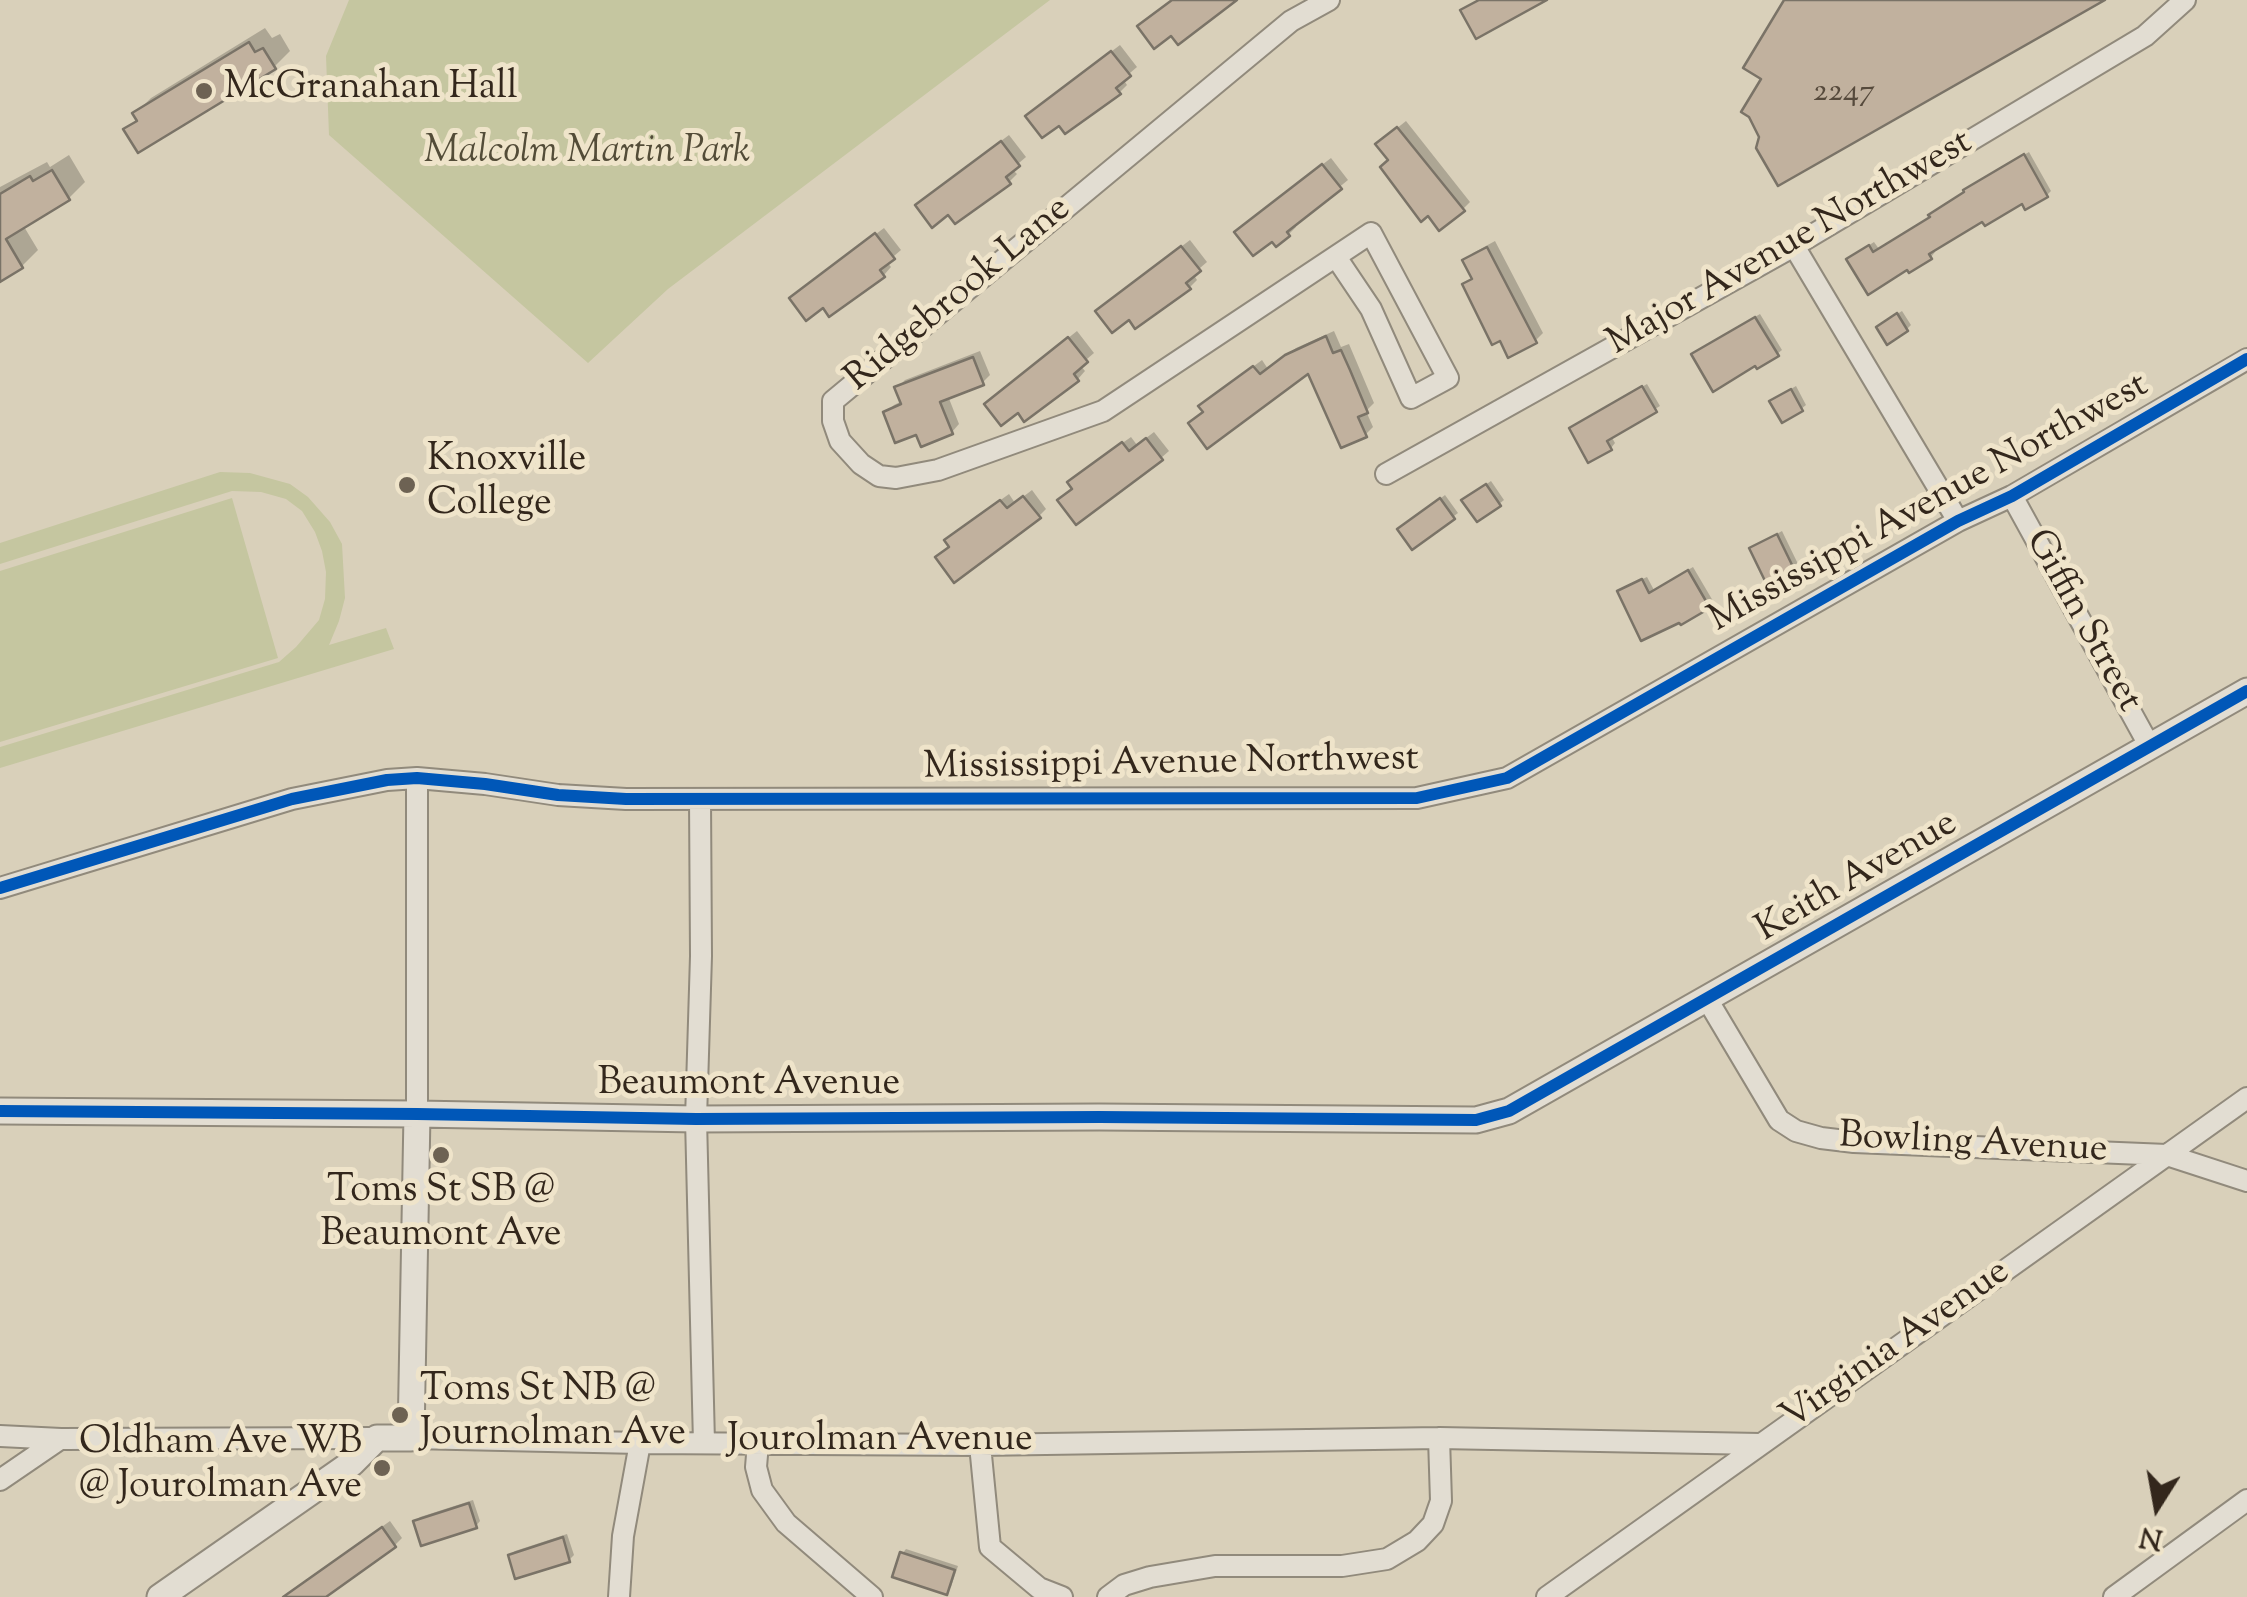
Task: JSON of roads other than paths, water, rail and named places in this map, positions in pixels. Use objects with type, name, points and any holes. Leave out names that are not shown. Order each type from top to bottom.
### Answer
[{"type":"street","name":"Ridgebrook Lane","points":[[1329,0],[1291,22],[832,401],[832,420],[840,440],[860,464],[879,476],[896,478],[938,470],[1103,412],[1371,232],[1448,378],[1411,398],[1371,309],[1336,257]]},
{"type":"street","name":"Major Avenue Northwest","points":[[1386,474],[1794,246],[2145,36],[2185,0]]},
{"type":"street","points":[[1794,246],[1958,521]]},
{"type":"street","name":"Mississippi Avenue Northwest","points":[[0,888],[292,799],[387,780],[418,778],[626,799],[1416,798],[1507,778],[1958,521],[2012,496],[2247,359]]},
{"type":"street","name":"Giffin Street","points":[[2012,496],[2150,747]]},
{"type":"street","name":"Keith Avenue","points":[[1497,1114],[1509,1112],[2247,690]]},
{"type":"street","points":[[411,1438],[418,778]]},
{"type":"street","points":[[700,798],[696,1118],[704,1443]]},
{"type":"street","name":"Bowling Avenue","points":[[1707,999],[1779,1120],[1796,1132],[1854,1142],[2167,1155],[2247,1181]]},
{"type":"street","name":"Virginia Avenue","points":[[1547,1597],[2247,1098]]},
{"type":"street","name":"Beaumont Avenue","points":[[0,1111],[1476,1120],[1497,1114]]},
{"type":"street","name":"Jourolman Avenue","points":[[0,1436],[980,1446],[1439,1438],[1760,1444]]},
{"type":"street","points":[[160,1597],[352,1462],[376,1438]]},
{"type":"street","points":[[1108,1597],[1124,1585],[1150,1577],[1215,1566],[1342,1566],[1387,1559],[1417,1541],[1433,1524],[1441,1502],[1439,1438]]},
{"type":"street","points":[[0,1480],[61,1439]]},
{"type":"street","points":[[619,1597],[623,1536],[640,1443]]},
{"type":"street","points":[[758,1443],[756,1467],[762,1490],[786,1522],[872,1597]]},
{"type":"street","points":[[980,1446],[990,1547],[1038,1588],[1062,1597]]},
{"type":"street","points":[[2114,1597],[2247,1500]]},
{"type":"place","name":"McGranahan Hall","points":[[204,91]]},
{"type":"place","name":"Knoxville College","points":[[407,485]]},
{"type":"place","name":"Toms St SB @ Beaumont Ave","points":[[441,1155]]},
{"type":"place","name":"Toms St NB @ Journolman Ave","points":[[400,1415]]},
{"type":"place","name":"Oldham Ave WB @ Jourolman Ave","points":[[382,1468]]},
{"type":"park label","name":"Malcolm Martin Park","points":[[587,155]]}]
